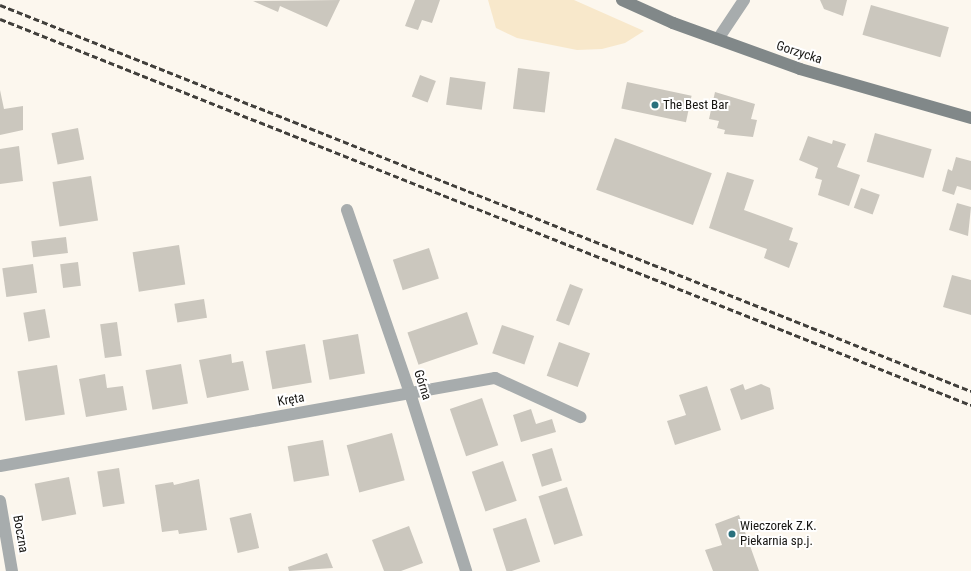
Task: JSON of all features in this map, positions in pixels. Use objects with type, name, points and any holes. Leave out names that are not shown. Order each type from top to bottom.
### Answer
[{"type":"street","name":"Gorzycka","points":[[622,0],[718,39],[800,69],[971,118]]},
{"type":"street","points":[[718,39],[744,0]]},
{"type":"street","name":"Górna","points":[[346,210],[410,393],[466,571]]},
{"type":"street","name":"Kręta","points":[[0,466],[495,378],[580,417]]},
{"type":"street","name":"Boczna","points":[[0,501],[12,571]]},
{"type":"shaded area","points":[[488,0],[574,0],[644,31],[625,43],[602,49],[577,50],[517,38],[496,28]]},
{"type":"building","points":[[340,0],[327,27],[280,6],[278,12],[253,1]]},
{"type":"building","points":[[415,0],[440,0],[432,23],[422,20],[418,30],[405,26]]},
{"type":"building","points":[[820,0],[847,0],[843,16],[824,9]]},
{"type":"building","points":[[871,5],[949,27],[940,57],[862,35]]},
{"type":"building","points":[[518,68],[550,72],[545,113],[513,109]]},
{"type":"building","points":[[420,75],[436,81],[428,103],[412,96]]},
{"type":"building","points":[[450,77],[486,82],[482,110],[446,105]]},
{"type":"building","points":[[627,82],[692,96],[686,122],[621,108]]},
{"type":"building","points":[[0,90],[4,109],[23,106],[23,130],[0,135]]},
{"type":"building","points":[[715,92],[755,104],[751,119],[757,120],[753,137],[724,134],[725,130],[717,128],[719,121],[709,119]]},
{"type":"building","points":[[78,128],[84,159],[58,165],[51,133]]},
{"type":"building","points":[[875,133],[932,149],[923,178],[867,162]]},
{"type":"building","points":[[808,136],[832,144],[833,140],[846,144],[837,167],[860,175],[849,206],[818,195],[822,180],[815,178],[818,168],[799,160]]},
{"type":"building","points":[[615,138],[712,173],[693,225],[596,190]]},
{"type":"building","points":[[19,146],[23,181],[0,184],[0,149]]},
{"type":"building","points":[[956,157],[971,161],[971,190],[957,186],[954,195],[942,191],[948,169],[952,171]]},
{"type":"building","points":[[727,172],[754,180],[744,210],[793,228],[789,240],[798,243],[789,268],[764,258],[767,249],[709,228]]},
{"type":"building","points":[[91,176],[98,220],[60,227],[52,182]]},
{"type":"building","points":[[861,188],[880,195],[873,215],[854,208]]},
{"type":"building","points":[[957,203],[971,207],[968,236],[949,230]]},
{"type":"building","points":[[66,237],[68,253],[33,257],[31,241]]},
{"type":"building","points":[[179,245],[185,285],[139,292],[133,252]]},
{"type":"building","points":[[429,248],[439,278],[403,290],[393,260]]},
{"type":"building","points":[[78,262],[81,286],[63,288],[60,264]]},
{"type":"building","points":[[33,264],[37,293],[6,297],[2,268]]},
{"type":"building","points":[[952,275],[971,280],[971,315],[943,307]]},
{"type":"building","points":[[570,284],[583,289],[569,325],[556,320]]},
{"type":"building","points":[[204,299],[207,318],[177,322],[174,304]]},
{"type":"building","points":[[45,309],[50,338],[28,341],[23,313]]},
{"type":"building","points":[[467,312],[478,344],[419,365],[407,333]]},
{"type":"building","points":[[117,322],[122,356],[105,358],[100,324]]},
{"type":"building","points":[[502,325],[534,336],[524,364],[492,353]]},
{"type":"building","points":[[358,334],[365,373],[329,380],[323,340]]},
{"type":"building","points":[[559,342],[590,353],[578,387],[547,376]]},
{"type":"building","points":[[305,344],[312,382],[272,389],[266,351]]},
{"type":"building","points":[[231,354],[232,363],[243,361],[249,390],[207,398],[199,360]]},
{"type":"building","points":[[181,364],[188,403],[152,410],[146,370]]},
{"type":"building","points":[[57,365],[65,414],[25,421],[17,371]]},
{"type":"building","points":[[105,374],[107,388],[123,386],[127,410],[86,417],[79,379]]},
{"type":"building","points":[[743,384],[745,390],[761,384],[770,388],[774,409],[741,420],[730,389]]},
{"type":"building","points":[[707,386],[721,430],[675,445],[667,421],[686,415],[679,395]]},
{"type":"building","points":[[482,398],[498,445],[466,456],[450,409]]},
{"type":"building","points":[[531,409],[536,424],[552,419],[556,432],[521,442],[513,415]]},
{"type":"building","points":[[392,433],[405,480],[359,492],[347,445]]},
{"type":"building","points":[[323,440],[329,475],[294,482],[288,446]]},
{"type":"building","points":[[552,448],[562,481],[542,487],[532,454]]},
{"type":"building","points":[[503,461],[517,501],[485,511],[472,472]]},
{"type":"building","points":[[119,468],[125,504],[103,507],[97,471]]},
{"type":"building","points":[[69,477],[76,514],[42,521],[35,484]]},
{"type":"building","points":[[199,479],[207,530],[179,534],[178,530],[162,532],[155,485],[173,482],[174,485]]},
{"type":"building","points":[[567,487],[583,536],[554,545],[538,496]]},
{"type":"building","points":[[251,513],[259,548],[238,553],[230,518]]},
{"type":"building","name":"Wieczorek Z.K. Piekarnia sp.j.","points":[[739,515],[759,571],[713,571],[705,550],[722,545],[715,524]]},
{"type":"building","points":[[526,518],[540,562],[512,571],[506,571],[493,529]]},
{"type":"building","points":[[409,526],[423,563],[401,571],[384,571],[372,540]]},
{"type":"building","points":[[327,553],[333,568],[289,571],[288,567]]},
{"type":"railway","points":[[0,5],[971,391]]},
{"type":"railway","points":[[0,19],[971,405]]},
{"type":"place","name":"The Best Bar","points":[[655,105]]},
{"type":"place","name":"Wieczorek Z.K. Piekarnia sp.j.","points":[[732,534]]}]
